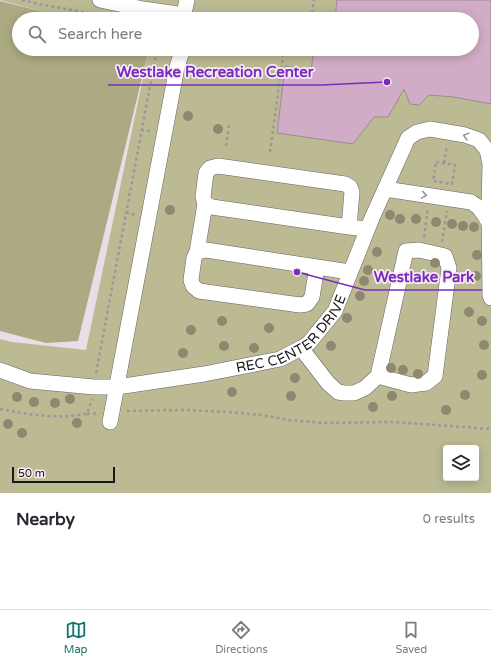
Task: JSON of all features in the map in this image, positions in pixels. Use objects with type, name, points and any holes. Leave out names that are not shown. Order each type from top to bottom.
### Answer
[{"type":"street","points":[[185,12],[187,0]]},
{"type":"street","points":[[99,7],[143,9],[158,12]]},
{"type":"street","points":[[104,418],[117,387],[180,56]]},
{"type":"street","name":"REC CENTER DRIVE","points":[[0,370],[30,381],[94,387],[117,387],[204,374],[280,359],[301,348],[309,343],[335,311],[367,229],[408,138],[417,132],[430,129],[465,135],[479,140],[487,150],[490,164],[489,224],[491,298]]},
{"type":"street","points":[[317,267],[312,297],[307,304],[300,305],[199,291],[193,286],[191,280],[205,204],[203,197],[206,173],[210,168],[218,166],[345,184],[350,187],[352,192],[349,227]]},
{"type":"street","points":[[471,202],[478,197],[489,183]]},
{"type":"street","points":[[385,189],[471,202],[478,206],[489,224]]},
{"type":"street","points":[[205,204],[212,207],[367,229]]},
{"type":"street","points":[[197,252],[206,250],[350,272]]},
{"type":"street","points":[[301,348],[328,382],[338,392],[354,393],[365,388],[378,376],[406,251],[422,251],[445,256],[449,268],[435,376],[426,383],[411,385],[378,376]]},
{"type":"path","points":[[22,0],[38,4],[99,7]]},
{"type":"path","points":[[312,12],[314,0]]},
{"type":"path","points":[[95,379],[156,56]]},
{"type":"path","points":[[270,152],[283,56]]},
{"type":"path","points":[[226,146],[229,124]]},
{"type":"path","points":[[141,130],[152,132]]},
{"type":"path","points":[[444,163],[447,144]]},
{"type":"path","points":[[436,162],[444,163],[455,165],[452,184],[433,181],[436,162]]},
{"type":"path","points":[[422,251],[428,208]]},
{"type":"path","points":[[440,255],[448,211]]},
{"type":"path","points":[[126,212],[140,216]]},
{"type":"path","points":[[87,414],[93,395]]},
{"type":"path","points":[[0,409],[18,413],[53,417],[67,417],[87,414],[104,418]]},
{"type":"path","points":[[124,411],[222,411],[241,412],[289,420],[325,423],[394,422],[491,429]]},
{"type":"green space","points":[[0,0],[491,0],[491,493],[0,493],[0,339],[12,342],[86,350],[148,56],[479,56],[479,12],[44,12]]},
{"type":"shaded area","points":[[0,1],[44,12],[12,12],[12,56],[147,56],[78,341],[46,343],[0,331]]},
{"type":"building","points":[[337,0],[491,0],[491,104],[454,97],[429,95],[419,105],[410,104],[404,89],[388,117],[374,117],[353,144],[277,133],[285,66],[311,70],[313,56],[479,56],[479,12],[336,12]]},
{"type":"place","name":"Westlake Recreation Center","points":[[387,82]]},
{"type":"place","name":"Westlake Park","points":[[297,272]]}]
